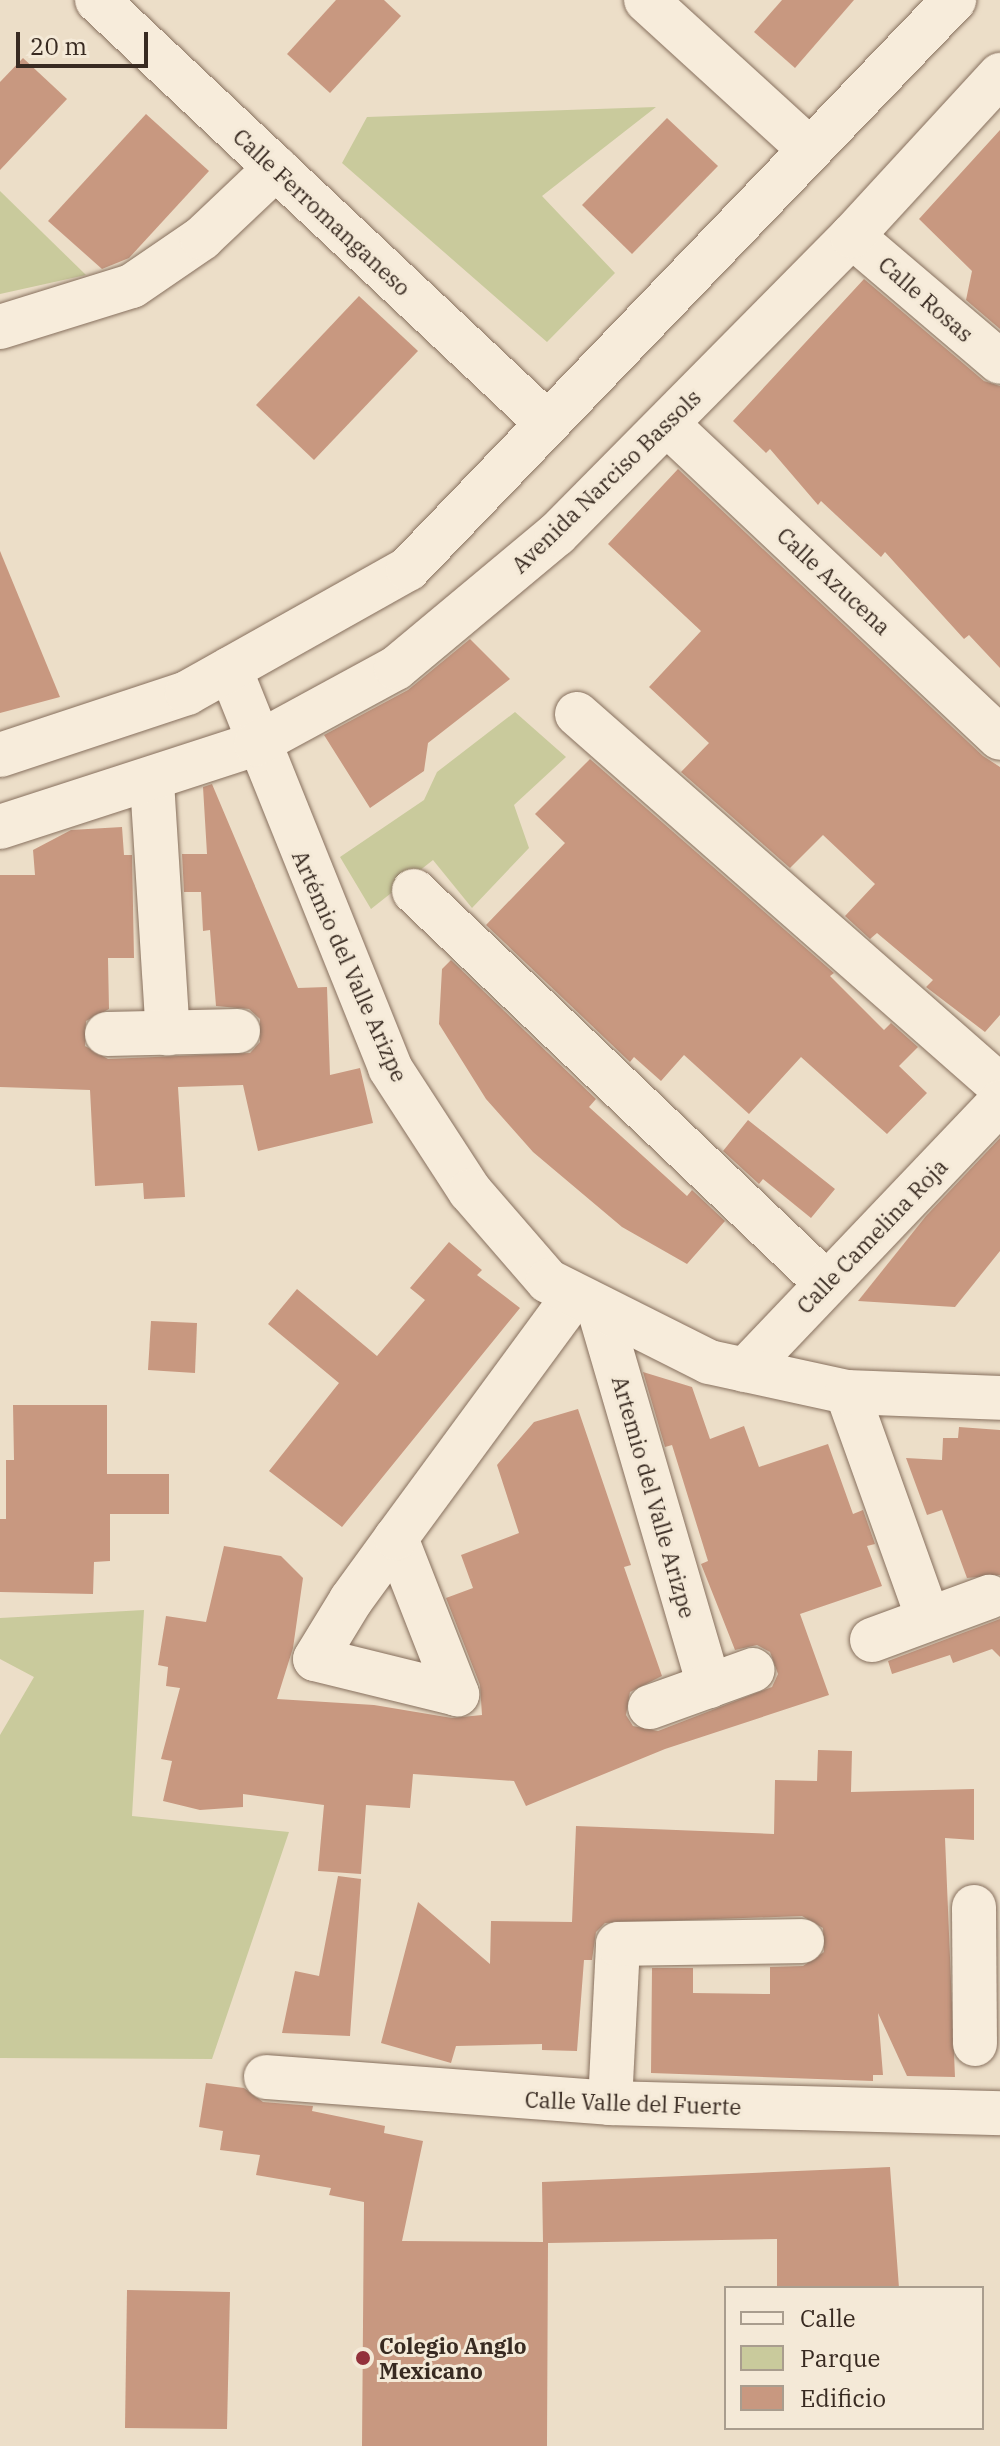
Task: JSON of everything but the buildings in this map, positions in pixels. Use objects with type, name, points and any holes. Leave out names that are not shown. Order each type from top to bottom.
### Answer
[{"type":"street","name":"Calle Ferromanganeso","points":[[97,0],[547,423]]},
{"type":"street","points":[[646,0],[810,150]]},
{"type":"street","points":[[0,755],[187,693],[408,569],[954,0]]},
{"type":"street","name":"Avenida Narciso Bassols","points":[[0,827],[152,782],[256,744],[396,668],[557,534],[852,236],[1000,75]]},
{"type":"street","points":[[0,327],[132,286],[202,238],[276,168]]},
{"type":"street","name":"Calle Rosas","points":[[852,236],[1000,362]]},
{"type":"street","name":"Calle Azucena","points":[[668,425],[1000,738]]},
{"type":"street","name":"Artémio del Valle Arizpe","points":[[230,669],[256,744],[390,1068],[470,1191],[548,1281],[709,1362],[847,1392],[1000,1398]]},
{"type":"street","points":[[577,714],[1000,1086]]},
{"type":"street","points":[[152,782],[168,1033]]},
{"type":"street","points":[[414,891],[826,1283]]},
{"type":"street","points":[[107,1034],[238,1031]]},
{"type":"street","name":"Calle Camelina Roja","points":[[745,1370],[1000,1102]]},
{"type":"street","points":[[396,1538],[586,1302]]},
{"type":"street","name":"Artemio del Valle Arizpe","points":[[586,1302],[709,1686]]},
{"type":"street","points":[[847,1392],[928,1618]]},
{"type":"street","points":[[872,1640],[989,1597]]},
{"type":"street","points":[[650,1707],[753,1670]]},
{"type":"street","points":[[974,1907],[987,1969],[975,2044]]},
{"type":"street","points":[[610,2103],[618,1944],[802,1941]]},
{"type":"street","name":"Calle Valle del Fuerte","points":[[266,2077],[610,2103],[1000,2113]]},
{"type":"green space","points":[[656,107],[542,196],[615,273],[547,342],[342,163],[367,117]]},
{"type":"green space","points":[[0,191],[86,275],[0,294]]},
{"type":"green space","points":[[515,712],[566,757],[514,805],[529,848],[472,908],[433,860],[371,909],[340,857],[424,800],[437,772]]},
{"type":"green space","points":[[144,1610],[132,1816],[289,1832],[212,2059],[0,2058],[0,1735],[34,1677],[0,1659],[0,1618]]},
{"type":"place","name":"Colegio Anglo Mexicano","points":[[363,2358]]}]
